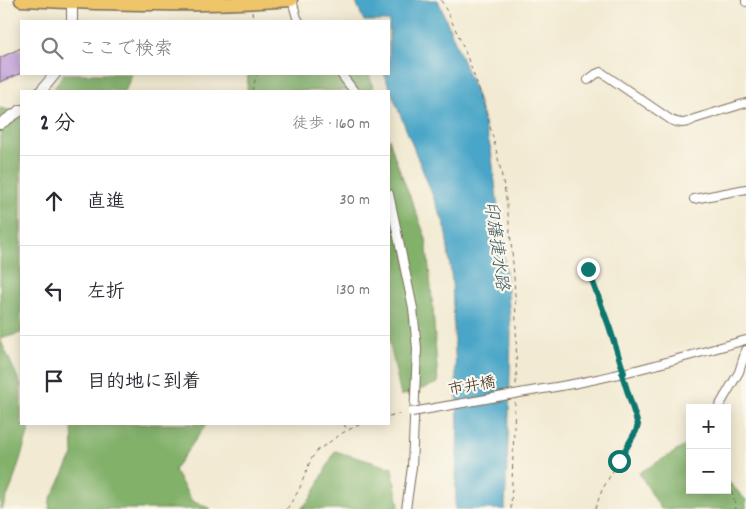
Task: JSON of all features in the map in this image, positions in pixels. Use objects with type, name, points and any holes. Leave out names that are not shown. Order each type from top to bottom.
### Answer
[{"type":"main road","points":[[21,0],[72,3],[251,3],[292,0]]},
{"type":"street","points":[[292,0],[298,20]]},
{"type":"street","points":[[72,3],[72,20]]},
{"type":"street","points":[[588,80],[601,72],[679,123],[687,123],[694,119],[746,103]]},
{"type":"street","points":[[42,90],[54,75]]},
{"type":"street","points":[[343,75],[353,90]]},
{"type":"street","points":[[0,124],[20,111]]},
{"type":"street","points":[[694,199],[746,189]]},
{"type":"street","points":[[390,199],[413,308],[417,349],[412,467],[406,509]]},
{"type":"street","name":"市井橋","points":[[412,412],[537,390],[571,386],[746,340]]},
{"type":"street","points":[[720,404],[739,372],[746,350]]},
{"type":"path","points":[[441,0],[461,41],[478,89],[494,144],[505,192],[515,292],[516,393]]},
{"type":"path","points":[[252,90],[257,75]]},
{"type":"path","points":[[588,269],[609,326],[638,425],[602,490],[594,509]]},
{"type":"path","points":[[511,509],[515,402]]},
{"type":"path","points":[[390,416],[412,412]]},
{"type":"path","points":[[345,425],[348,430]]},
{"type":"path","points":[[287,509],[300,490],[311,459],[318,450],[359,425]]},
{"type":"path","points":[[731,486],[736,509]]},
{"type":"green space","points":[[62,75],[132,75],[125,90],[54,90]]},
{"type":"green space","points":[[248,75],[369,75],[374,90],[247,90]]},
{"type":"green space","points":[[0,108],[20,113],[20,333],[0,339]]},
{"type":"green space","points":[[390,141],[426,238],[438,383],[401,396],[390,345]]},
{"type":"green space","points":[[0,339],[20,383],[20,425],[31,425],[12,485],[2,509],[0,509]]},
{"type":"green space","points":[[72,425],[206,425],[174,470],[192,501],[211,509],[49,509],[50,500],[73,455]]},
{"type":"green space","points":[[686,445],[686,494],[731,494],[731,484],[746,500],[746,509],[661,509],[639,473]]},
{"type":"green space","points":[[335,451],[392,468],[399,506],[396,509],[301,509],[311,498]]},
{"type":"water","name":"印旛捷水路","points":[[355,0],[438,0],[477,96],[491,150],[507,281],[511,333],[505,509],[455,509],[458,425],[452,281],[445,226],[384,75],[390,75],[390,20],[364,20]]},
{"type":"building","points":[[20,48],[20,73],[0,82],[0,58]]},
{"type":"route","points":[[588,269],[609,326],[638,425],[619,461]]}]
